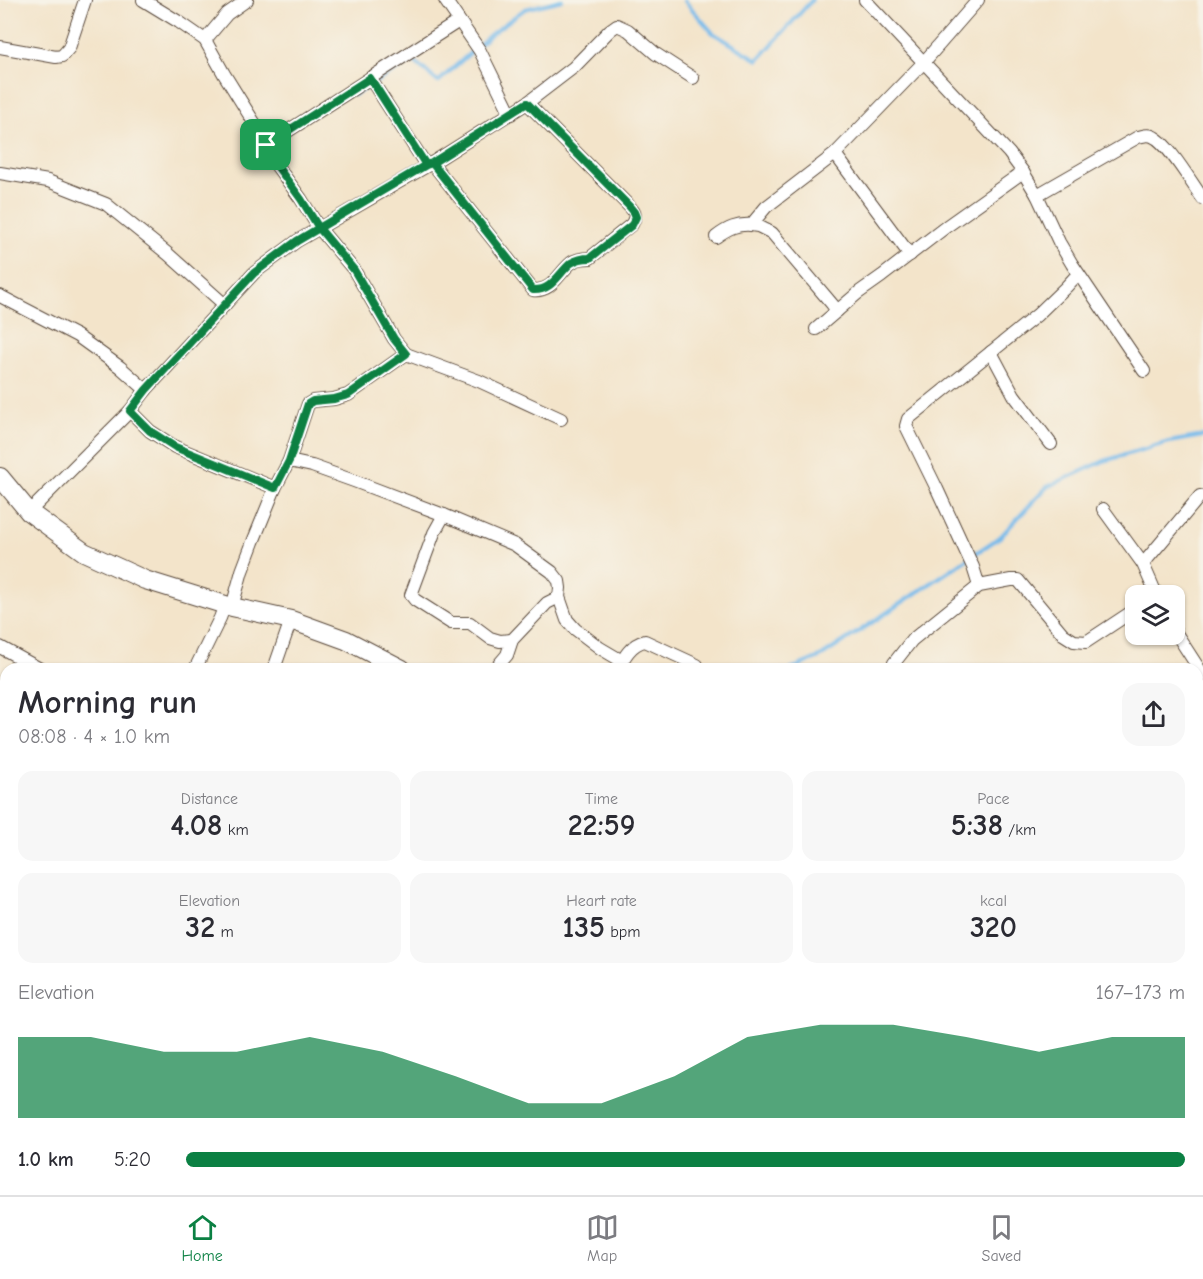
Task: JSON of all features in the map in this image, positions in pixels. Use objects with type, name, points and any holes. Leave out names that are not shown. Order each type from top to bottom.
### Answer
[{"type":"street","points":[[0,47],[56,57],[62,56],[69,48],[85,0]]},
{"type":"street","points":[[143,0],[205,40],[274,162],[319,228],[354,270],[394,339],[406,354],[479,381],[561,419]]},
{"type":"street","points":[[205,40],[227,14],[247,0]]},
{"type":"street","points":[[445,0],[480,51],[511,114]]},
{"type":"street","points":[[865,0],[1009,153],[1037,195],[1059,242],[1078,274],[1144,371]]},
{"type":"street","points":[[751,225],[766,207],[835,154],[924,62],[978,0]]},
{"type":"street","points":[[266,145],[459,21]]},
{"type":"street","points":[[29,512],[130,411],[146,390],[254,273],[297,241],[511,114],[574,67],[616,25],[628,30],[656,54],[693,78]]},
{"type":"street","points":[[370,78],[429,164],[533,290],[538,291],[548,288],[572,262],[590,258],[632,225],[636,217],[629,206],[527,103]]},
{"type":"street","points":[[1037,195],[1138,137],[1149,135],[1166,147],[1203,199]]},
{"type":"street","points":[[835,154],[910,255]]},
{"type":"street","points":[[816,329],[858,293],[1023,172]]},
{"type":"street","points":[[0,173],[48,181],[106,204],[168,254],[225,305]]},
{"type":"street","points":[[716,237],[728,228],[742,224],[758,226],[772,233],[837,311]]},
{"type":"street","points":[[976,576],[906,426],[908,419],[1037,315],[1078,274]]},
{"type":"street","points":[[0,296],[77,336],[120,367],[146,390]]},
{"type":"street","points":[[991,352],[1014,395],[1051,444]]},
{"type":"street","points":[[198,663],[228,606],[275,488],[289,461],[308,404],[313,401],[348,395],[406,354]]},
{"type":"street","points":[[130,411],[150,431],[175,447],[275,488]]},
{"type":"street","points":[[289,461],[312,466],[444,515],[514,545],[552,572],[559,581],[559,597],[567,620],[618,663]]},
{"type":"street","points":[[0,477],[29,512],[84,552],[145,580],[228,606],[291,620],[346,640],[390,663]]},
{"type":"street","points":[[1143,564],[1200,496]]},
{"type":"street","points":[[1103,509],[1143,564],[1152,585]]},
{"type":"street","points":[[444,515],[434,533],[411,595],[415,600],[451,623],[470,623],[490,638],[512,640]]},
{"type":"street","points":[[976,576],[1018,580],[1063,634],[1074,641],[1086,642],[1125,616]]},
{"type":"street","points":[[894,663],[912,640],[976,576]]},
{"type":"street","points":[[500,663],[507,655],[512,640],[547,603],[559,597]]},
{"type":"street","points":[[276,663],[291,620]]},
{"type":"street","points":[[621,663],[637,642],[645,640],[693,663]]},
{"type":"street","points":[[1184,645],[1195,663]]},
{"type":"street","points":[[0,646],[30,663]]},
{"type":"waterway","points":[[354,95],[413,60],[438,82],[491,34],[525,9],[562,0]]},
{"type":"waterway","points":[[684,0],[713,33],[758,60],[812,0]]},
{"type":"waterway","points":[[805,663],[822,656],[1000,537],[1047,487],[1104,461],[1169,442],[1203,436]]},
{"type":"route","points":[[266,145],[274,162],[319,228],[354,270],[394,339],[406,354],[348,395],[313,401],[308,404],[289,461],[275,488],[175,447],[150,431],[130,411],[146,390],[254,273],[297,241],[319,228],[373,197],[426,165],[432,163],[527,103],[629,206],[636,217],[632,225],[590,258],[572,262],[548,288],[538,291],[533,290],[432,163],[426,165],[370,78],[266,145]]}]
